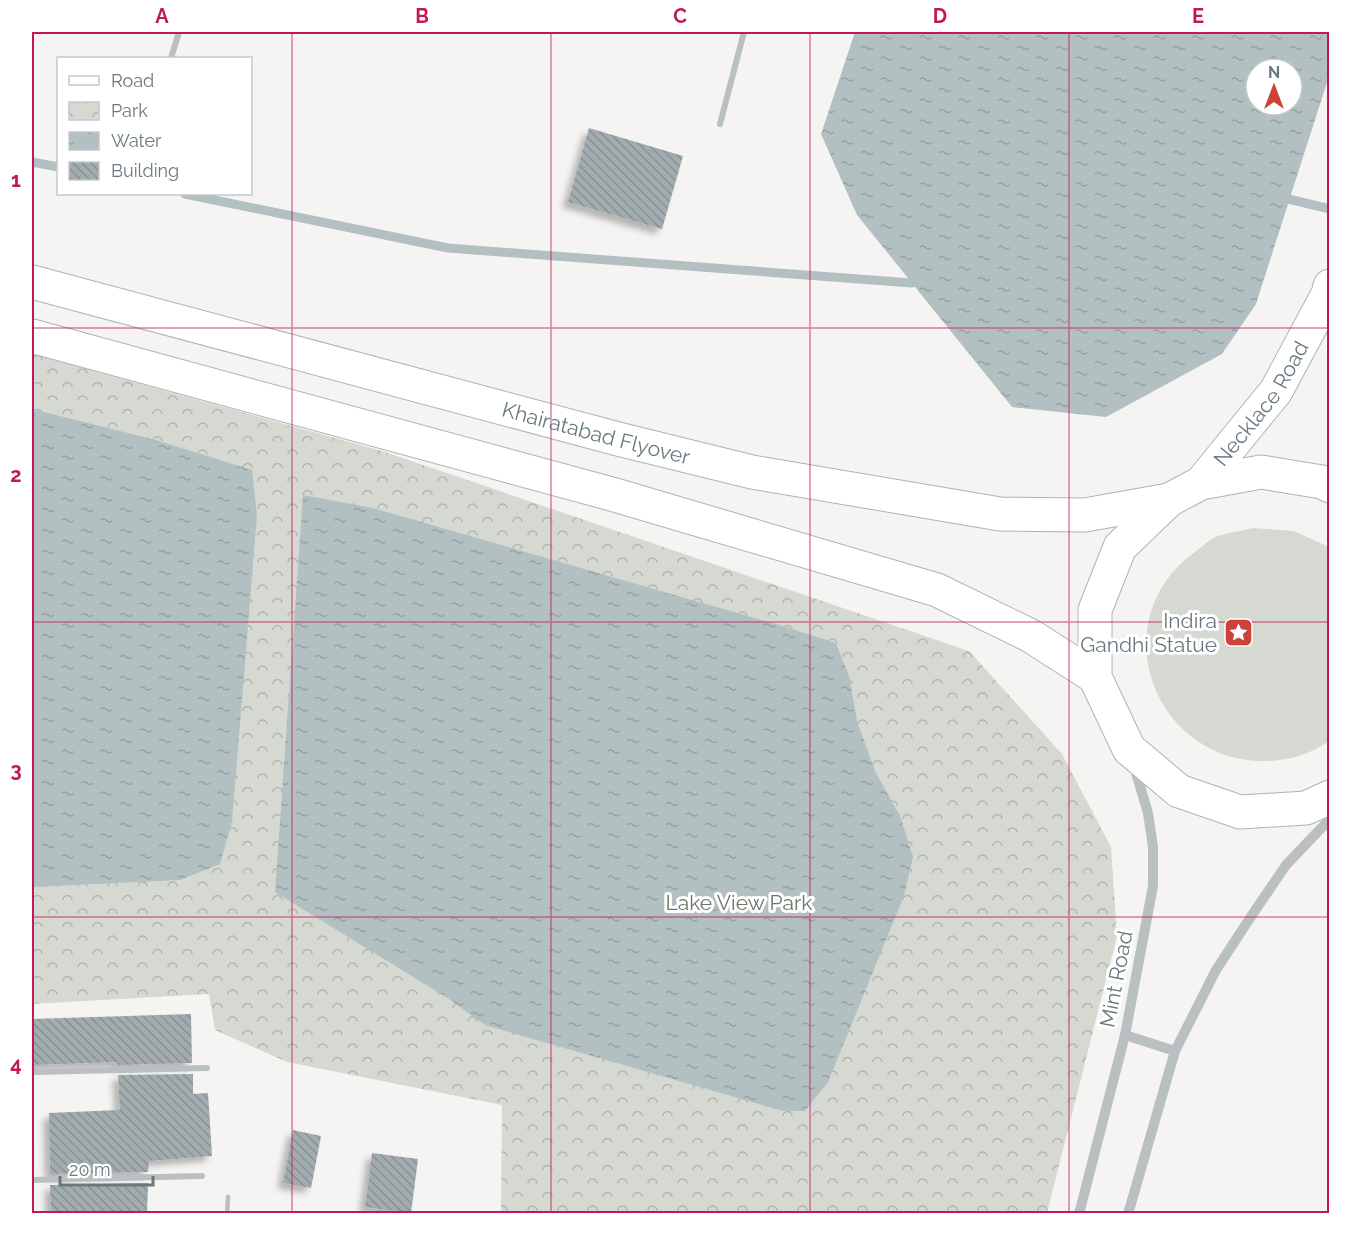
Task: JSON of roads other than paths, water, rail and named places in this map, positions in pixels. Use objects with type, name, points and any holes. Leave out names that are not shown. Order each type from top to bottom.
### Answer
[{"type":"main road","name":"Khairatabad Flyover","points":[[32,282],[618,439],[752,472],[1000,514],[1085,515],[1169,500]]},
{"type":"main road","name":"Necklace Road","points":[[1201,483],[1276,391],[1329,290]]},
{"type":"main road","points":[[32,336],[615,495],[937,590],[1031,636],[1095,677]]},
{"type":"main road","points":[[1329,486],[1322,482],[1261,472],[1201,483],[1169,500],[1120,547],[1095,610],[1095,677],[1129,749],[1179,791],[1240,812],[1306,808],[1329,797]]},
{"type":"street","points":[[171,57],[179,32]]},
{"type":"street","points":[[720,124],[744,32]]},
{"type":"street","name":"Mint Road","points":[[1079,1214],[1125,1035],[1153,886],[1153,847],[1148,813],[1129,749]]},
{"type":"street","points":[[1128,1214],[1174,1051],[1216,970],[1252,915],[1286,865],[1329,819]]},
{"type":"street","points":[[1125,1035],[1174,1051]]},
{"type":"street","points":[[32,1072],[207,1068]]},
{"type":"street","points":[[32,1180],[202,1176]]},
{"type":"lane","points":[[227,1214],[228,1197]]},
{"type":"water","points":[[855,32],[1329,32],[1329,76],[1256,304],[1222,354],[1106,417],[1012,407],[857,215],[821,134]]},
{"type":"water","points":[[32,409],[156,440],[252,470],[257,515],[232,822],[220,864],[180,880],[32,887]]},
{"type":"water","points":[[303,495],[373,508],[836,643],[849,676],[857,721],[875,771],[900,816],[913,857],[904,896],[828,1082],[805,1111],[783,1111],[485,1025],[449,999],[275,892]]},
{"type":"waterway","points":[[32,162],[57,167]]},
{"type":"waterway","points":[[190,195],[448,248],[912,283],[922,280]]},
{"type":"waterway","points":[[1280,197],[1330,209]]},
{"type":"place","name":"Indira Gandhi Statue","points":[[1238,632]]},
{"type":"park label","name":"Lake View Park","points":[[739,902]]}]
